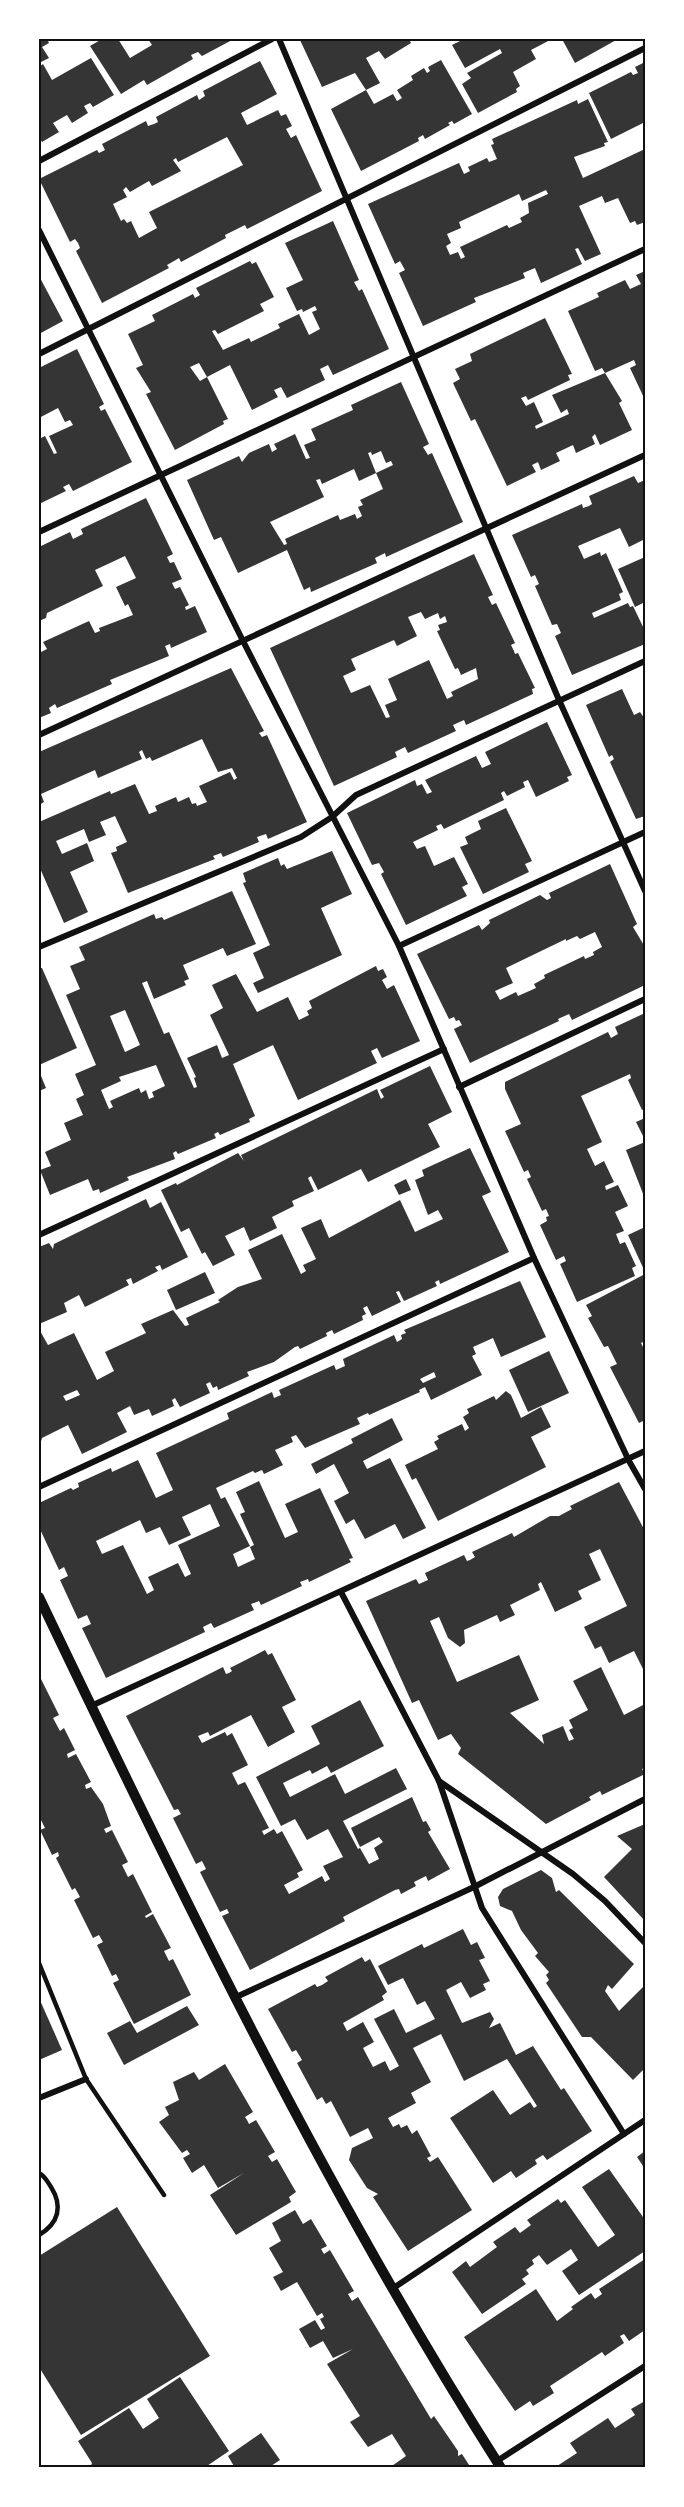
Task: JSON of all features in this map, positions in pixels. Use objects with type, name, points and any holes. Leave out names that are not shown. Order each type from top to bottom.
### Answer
[{"type":"street","points":[[39,161],[272,39]]},
{"type":"street","points":[[279,39],[559,700],[645,891]]},
{"type":"street","points":[[39,354],[645,48]]},
{"type":"street","points":[[39,230],[243,641],[399,946],[534,1258],[629,1461],[645,1489]]},
{"type":"street","points":[[39,531],[163,476],[645,249]]},
{"type":"street","points":[[39,735],[645,455]]},
{"type":"street","points":[[39,947],[301,837],[333,817],[356,795],[645,661]]},
{"type":"street","points":[[399,946],[645,832]]},
{"type":"street","points":[[459,1087],[645,999]]},
{"type":"street","points":[[39,1235],[444,1049]]},
{"type":"street","points":[[39,1487],[534,1258]]},
{"type":"street","points":[[91,1706],[629,1461],[645,1451]]},
{"type":"street","points":[[341,1592],[439,1781],[482,1908],[624,2134]]},
{"type":"street","points":[[39,1597],[234,1999],[392,2289],[499,2465],[645,2366]]},
{"type":"street","points":[[439,1781],[544,1852],[605,1901],[645,1943]]},
{"type":"street","points":[[234,1999],[474,1887],[645,1799]]},
{"type":"street","points":[[39,2098],[86,2079]]},
{"type":"street","points":[[392,2289],[645,2120]]},
{"type":"lane","points":[[39,1963],[86,2079],[164,2195]]},
{"type":"lane","points":[[39,2173],[59,2199],[59,2208],[52,2223],[39,2235]]},
{"type":"building","points":[[39,39],[47,39],[49,43],[42,47],[49,58],[39,63]]},
{"type":"building","points":[[102,39],[118,39],[130,58],[152,45],[148,39],[234,39],[202,56],[198,52],[191,55],[193,59],[147,85],[144,80],[121,94],[90,46]]},
{"type":"building","points":[[409,39],[411,43],[385,59],[379,51],[366,58],[380,83],[366,90],[355,73],[322,87],[300,40]]},
{"type":"building","points":[[464,39],[552,39],[531,50],[536,59],[513,72],[520,86],[516,89],[517,92],[478,113],[462,84],[471,78],[467,73],[502,53],[500,49],[465,68],[452,45]]},
{"type":"building","points":[[562,39],[618,39],[575,63]]},
{"type":"building","points":[[91,58],[114,95],[93,107],[90,103],[84,106],[88,113],[72,123],[67,115],[53,123],[59,132],[42,142],[39,137],[39,67],[43,64],[52,80]]},
{"type":"building","points":[[441,60],[472,114],[454,124],[452,121],[448,123],[450,125],[425,139],[423,135],[418,138],[419,141],[361,171],[331,109],[366,90],[374,104],[393,94],[397,101],[402,98],[397,90],[413,80],[411,76],[424,68],[427,73],[430,71],[428,67]]},
{"type":"building","points":[[260,61],[277,94],[241,113],[247,125],[278,110],[281,116],[286,114],[292,126],[286,129],[291,138],[296,135],[322,191],[247,229],[245,225],[225,235],[226,238],[181,262],[179,258],[167,265],[169,268],[102,303],[76,251],[80,248],[78,243],[75,239],[70,242],[39,179],[97,150],[99,153],[105,150],[102,144],[146,121],[148,126],[158,122],[156,117],[197,95],[199,100],[205,96],[203,91]],"holes":[[[227,137],[243,165],[149,212],[157,228],[139,238],[131,221],[127,223],[124,219],[121,221],[113,204],[127,197],[123,190],[126,187],[130,192],[149,181],[152,186],[181,171],[173,160],[176,158],[178,162]]]},
{"type":"building","points":[[645,62],[645,122],[611,139],[589,93],[631,72],[633,75],[638,73],[635,67]]},
{"type":"building","points":[[588,99],[608,142],[604,143],[605,146],[574,157],[583,178],[645,149],[645,222],[637,225],[635,221],[630,223],[618,198],[605,203],[602,196],[579,206],[601,254],[585,261],[578,248],[575,249],[582,264],[541,283],[535,268],[523,273],[525,278],[474,298],[476,302],[423,326],[399,273],[405,270],[400,261],[395,264],[368,204],[459,163],[464,174],[470,171],[468,167],[487,158],[489,162],[497,159],[491,145],[494,144],[492,139],[577,100],[578,104]],"holes":[[[546,190],[548,194],[528,203],[529,213],[520,218],[522,222],[509,228],[507,225],[460,247],[465,257],[461,259],[458,252],[450,255],[446,246],[451,243],[447,234],[461,228],[459,222],[519,194],[522,201]]]},
{"type":"building","points":[[333,221],[359,280],[354,282],[359,291],[362,289],[389,349],[333,375],[328,365],[320,369],[325,380],[287,398],[281,387],[274,390],[278,397],[252,410],[230,365],[207,377],[228,419],[223,421],[224,424],[175,450],[146,394],[151,392],[136,368],[143,365],[128,334],[155,321],[152,315],[193,294],[195,298],[200,295],[196,288],[250,261],[252,264],[256,262],[274,297],[260,304],[264,311],[218,334],[215,330],[212,331],[223,350],[249,338],[251,342],[280,328],[278,324],[299,314],[309,335],[320,329],[312,312],[317,310],[315,306],[303,312],[302,309],[297,311],[286,288],[303,280],[285,243]],"holes":[[[199,363],[207,377],[200,381],[190,367]]]},
{"type":"building","points":[[645,271],[645,400],[630,368],[636,365],[634,360],[605,373],[602,368],[595,371],[568,311],[599,297],[597,293],[625,280],[630,289],[641,284],[636,275]]},
{"type":"building","points":[[39,276],[63,321],[39,334]]},
{"type":"building","points":[[545,318],[572,374],[568,375],[570,380],[528,400],[526,396],[521,398],[526,406],[534,402],[543,422],[535,426],[536,429],[569,414],[567,409],[561,413],[552,395],[605,373],[622,401],[619,403],[632,430],[600,445],[595,434],[592,437],[595,444],[576,453],[573,445],[556,453],[560,461],[541,470],[538,462],[532,465],[536,472],[507,486],[475,419],[471,421],[453,383],[460,379],[455,369],[472,361],[470,354]]},
{"type":"building","points":[[77,349],[104,404],[99,407],[101,411],[105,409],[132,462],[73,491],[69,484],[63,487],[66,491],[39,504],[39,439],[45,436],[54,454],[57,453],[49,436],[73,425],[70,420],[65,422],[58,408],[39,418],[39,368]]},
{"type":"building","points":[[401,382],[429,444],[423,447],[428,455],[432,453],[463,522],[386,557],[385,553],[375,558],[377,563],[311,592],[310,587],[304,590],[287,550],[238,573],[221,537],[214,540],[187,480],[239,456],[242,462],[249,453],[269,444],[272,452],[277,449],[274,444],[295,434],[306,459],[310,458],[304,445],[316,440],[311,429],[353,410],[351,405]],"holes":[[[381,451],[386,463],[391,461],[393,465],[376,473],[368,453],[371,452],[372,455]],[[354,469],[359,481],[376,473],[383,489],[360,500],[363,505],[358,507],[362,516],[357,519],[355,514],[340,520],[338,515],[285,539],[287,544],[284,545],[270,522],[324,497],[316,480],[320,479],[322,484]]]},
{"type":"building","points":[[634,476],[638,483],[645,480],[645,539],[629,547],[620,528],[578,546],[584,559],[600,552],[601,556],[606,553],[623,592],[619,594],[621,600],[592,613],[594,618],[628,603],[630,607],[633,606],[645,631],[645,644],[572,675],[555,636],[561,633],[557,624],[552,625],[535,586],[539,584],[535,575],[531,577],[512,535],[582,504],[583,508],[589,506],[592,504],[589,496]]},
{"type":"building","points":[[146,498],[173,554],[167,557],[170,563],[174,562],[182,579],[172,583],[175,589],[180,587],[189,605],[185,607],[186,610],[195,606],[207,632],[171,648],[170,644],[165,646],[169,656],[110,680],[112,684],[57,708],[55,704],[49,708],[51,713],[39,718],[39,653],[47,649],[43,642],[89,621],[95,633],[100,631],[99,628],[133,615],[128,604],[125,606],[116,587],[136,578],[125,556],[95,570],[103,586],[47,613],[46,618],[39,621],[39,547],[70,532],[73,539],[83,534],[81,529]]},
{"type":"building","points":[[474,554],[493,595],[488,597],[492,605],[496,603],[515,643],[511,645],[515,654],[518,653],[535,688],[532,689],[533,694],[466,725],[464,720],[453,725],[456,731],[408,753],[405,747],[395,752],[397,757],[334,786],[270,648]],"holes":[[[421,612],[425,619],[438,613],[440,619],[445,616],[447,622],[438,625],[440,630],[437,631],[455,669],[458,668],[461,675],[476,668],[478,679],[451,692],[453,696],[447,699],[429,660],[388,679],[397,700],[385,705],[390,717],[386,718],[370,685],[351,693],[343,676],[356,670],[351,659],[394,640],[397,646],[417,636],[408,617]]]},
{"type":"building","points":[[645,557],[645,602],[635,607],[618,569]]},
{"type":"building","points":[[231,668],[264,731],[259,733],[262,737],[267,735],[307,822],[268,839],[266,834],[257,837],[259,842],[223,857],[221,853],[213,856],[215,859],[128,893],[111,853],[117,851],[116,847],[127,842],[115,816],[100,822],[106,835],[89,842],[84,829],[56,841],[62,854],[87,843],[94,861],[70,872],[88,912],[64,923],[39,866],[39,822],[110,791],[111,794],[135,784],[149,814],[157,811],[155,806],[176,797],[178,802],[189,797],[192,804],[196,803],[197,806],[207,802],[199,786],[230,772],[234,780],[237,778],[232,768],[218,772],[202,739],[152,761],[150,757],[146,759],[142,750],[139,752],[142,759],[98,778],[95,770],[41,794],[44,802],[39,805],[39,752]]},
{"type":"building","points":[[622,689],[634,715],[640,712],[645,719],[645,816],[636,819],[610,762],[614,759],[612,755],[609,757],[586,705]]},
{"type":"building","points":[[547,722],[572,775],[567,777],[569,781],[536,797],[528,780],[523,782],[525,787],[507,796],[504,791],[501,793],[504,800],[444,829],[441,824],[436,826],[438,830],[413,842],[417,849],[425,846],[434,866],[454,857],[468,884],[462,887],[467,896],[406,925],[381,874],[384,872],[379,863],[372,865],[347,813],[415,780],[417,786],[422,784],[427,794],[432,792],[425,780],[476,756],[482,768],[491,764],[485,752]]},
{"type":"building","points":[[506,808],[532,861],[525,864],[529,872],[483,894],[460,847],[468,844],[465,837],[481,829],[478,821]]},
{"type":"building","points":[[332,851],[352,894],[321,908],[342,955],[258,993],[253,983],[264,978],[253,953],[270,945],[243,883],[246,882],[243,873],[278,858],[281,866],[284,864],[287,869]]},
{"type":"building","points":[[610,864],[637,924],[633,927],[645,947],[645,985],[572,1020],[569,1014],[558,1019],[559,1021],[470,1063],[454,1029],[462,1025],[454,1017],[449,1019],[417,954],[479,925],[482,930],[490,923],[489,920],[540,895],[547,900],[551,898],[549,893]],"holes":[[[595,932],[602,947],[593,952],[594,955],[585,959],[584,956],[544,975],[545,978],[534,984],[536,988],[518,996],[516,992],[500,1000],[495,991],[513,983],[506,968],[566,939],[566,941],[577,936],[580,939]]]},
{"type":"building","points":[[232,891],[256,944],[227,956],[223,948],[183,965],[189,979],[184,981],[186,985],[154,999],[147,981],[142,983],[164,1034],[169,1032],[194,1088],[197,1087],[194,1078],[196,1077],[187,1058],[217,1045],[222,1058],[229,1055],[210,1015],[223,1008],[212,985],[236,974],[257,1012],[288,997],[299,1020],[309,1015],[307,1011],[312,1008],[309,1001],[376,966],[378,971],[383,969],[387,977],[382,980],[387,989],[394,985],[420,1041],[382,1058],[377,1048],[371,1051],[377,1063],[298,1100],[273,1045],[233,1064],[255,1116],[249,1119],[250,1122],[220,1135],[218,1132],[214,1134],[216,1138],[178,1154],[176,1151],[173,1153],[175,1159],[127,1177],[129,1180],[100,1193],[99,1189],[93,1191],[88,1179],[50,1195],[40,1170],[51,1166],[45,1152],[71,1140],[64,1123],[83,1115],[76,1099],[84,1095],[75,1074],[96,1065],[66,995],[80,989],[70,966],[85,960],[79,947],[154,914],[156,919],[162,917],[164,920]],"holes":[[[125,1010],[140,1045],[125,1052],[110,1016]],[[156,1065],[165,1086],[152,1092],[154,1097],[149,1099],[146,1090],[141,1093],[139,1088],[110,1101],[113,1107],[109,1109],[101,1090],[121,1081],[119,1077]]]},
{"type":"building","points":[[39,968],[42,968],[77,1048],[39,1065]]},
{"type":"building","points":[[645,1013],[645,1109],[642,1110],[628,1080],[631,1078],[630,1074],[581,1096],[602,1142],[587,1149],[595,1166],[604,1161],[614,1182],[605,1186],[606,1190],[618,1185],[628,1206],[615,1212],[624,1231],[616,1234],[620,1244],[625,1242],[636,1266],[632,1268],[635,1276],[577,1302],[560,1264],[566,1261],[564,1256],[556,1260],[540,1225],[547,1221],[546,1217],[549,1216],[546,1209],[542,1211],[527,1179],[531,1177],[528,1170],[524,1172],[505,1131],[521,1124],[505,1089],[505,1082],[608,1032],[611,1038],[618,1034],[615,1027]]},
{"type":"building","points":[[430,1066],[452,1112],[428,1124],[440,1147],[368,1182],[361,1169],[318,1190],[311,1176],[308,1178],[314,1191],[292,1201],[294,1206],[272,1217],[277,1228],[250,1241],[244,1227],[225,1236],[235,1255],[213,1266],[205,1252],[202,1254],[189,1228],[181,1232],[161,1190],[176,1183],[177,1185],[238,1153],[244,1161],[241,1155],[377,1089],[381,1099],[384,1097],[380,1090]]},
{"type":"building","points":[[39,1071],[46,1088],[39,1091]]},
{"type":"building","points":[[645,1118],[645,1140],[636,1122]]},
{"type":"building","points":[[645,1142],[645,1199],[626,1150]]},
{"type":"building","points":[[470,1148],[491,1192],[482,1196],[509,1252],[440,1284],[439,1280],[435,1282],[437,1286],[404,1301],[399,1291],[396,1292],[401,1302],[372,1316],[367,1306],[363,1308],[366,1314],[362,1316],[363,1320],[334,1334],[332,1330],[326,1333],[327,1336],[300,1349],[298,1346],[295,1347],[274,1362],[247,1372],[249,1376],[218,1390],[217,1386],[213,1388],[210,1382],[206,1384],[210,1393],[180,1407],[175,1398],[172,1400],[174,1406],[152,1416],[149,1409],[134,1415],[130,1406],[117,1413],[127,1432],[82,1454],[68,1425],[42,1438],[39,1448],[39,1329],[48,1345],[74,1333],[97,1380],[114,1371],[105,1352],[146,1333],[141,1324],[173,1310],[185,1326],[189,1325],[186,1318],[220,1302],[218,1300],[238,1287],[262,1279],[248,1250],[282,1234],[301,1274],[306,1271],[303,1265],[316,1259],[301,1228],[321,1219],[329,1238],[400,1200],[415,1232],[443,1219],[438,1210],[428,1215],[415,1180],[424,1176],[422,1170]],"holes":[[[77,1390],[80,1395],[66,1401],[63,1396]]]},
{"type":"building","points":[[406,1179],[411,1190],[399,1195],[394,1185]]},
{"type":"building","points":[[146,1199],[150,1208],[161,1202],[188,1257],[162,1270],[160,1265],[155,1267],[158,1271],[133,1284],[131,1278],[126,1280],[129,1285],[85,1307],[79,1295],[64,1303],[67,1312],[39,1324],[39,1247],[49,1243],[53,1249],[54,1244]]},
{"type":"building","points":[[645,1227],[645,1272],[628,1235]]},
{"type":"building","points":[[205,1272],[215,1293],[176,1310],[167,1290]]},
{"type":"building","points":[[645,1274],[645,1341],[641,1343],[643,1347],[645,1345],[645,1420],[639,1423],[610,1367],[617,1364],[608,1346],[604,1347],[588,1318],[592,1316],[586,1305]]},
{"type":"building","points":[[520,1281],[546,1337],[501,1357],[493,1338],[473,1347],[476,1354],[472,1356],[482,1375],[431,1400],[425,1387],[419,1390],[420,1392],[369,1415],[368,1413],[357,1418],[360,1424],[305,1448],[296,1435],[291,1437],[293,1442],[275,1450],[283,1465],[264,1474],[262,1470],[255,1473],[253,1471],[216,1488],[221,1499],[225,1497],[250,1546],[233,1554],[238,1567],[255,1559],[250,1547],[254,1545],[240,1514],[245,1512],[236,1492],[259,1481],[285,1538],[298,1532],[285,1504],[320,1488],[353,1558],[349,1559],[351,1562],[309,1582],[308,1579],[300,1582],[302,1586],[261,1605],[259,1601],[251,1604],[254,1610],[214,1628],[211,1623],[203,1627],[205,1632],[106,1678],[82,1628],[91,1624],[87,1615],[78,1619],[60,1580],[68,1576],[64,1567],[59,1570],[39,1527],[39,1503],[71,1488],[73,1490],[79,1487],[78,1483],[111,1468],[112,1472],[138,1460],[156,1498],[173,1490],[156,1453],[229,1419],[227,1413],[272,1392],[274,1398],[281,1395],[279,1390],[334,1365],[336,1370],[345,1366],[343,1359],[394,1335],[397,1342],[402,1339],[401,1335],[406,1333],[404,1330]],"holes":[[[434,1372],[436,1377],[423,1383],[420,1379]],[[210,1504],[220,1526],[178,1545],[191,1574],[185,1577],[178,1563],[148,1577],[154,1590],[147,1594],[123,1545],[102,1554],[96,1541],[140,1520],[146,1533],[160,1527],[169,1545],[191,1535],[182,1517]]]},
{"type":"building","points":[[549,1351],[569,1393],[528,1412],[509,1370]]},
{"type":"building","points":[[506,1391],[511,1395],[521,1418],[541,1407],[551,1427],[531,1437],[546,1467],[438,1521],[416,1478],[412,1480],[405,1465],[438,1449],[434,1442],[439,1439],[437,1436],[462,1424],[465,1431],[469,1428],[463,1417],[469,1413],[467,1409],[494,1396],[496,1400]]},
{"type":"building","points":[[392,1418],[403,1440],[363,1461],[367,1469],[390,1458],[426,1528],[403,1539],[395,1524],[365,1539],[354,1519],[346,1524],[334,1501],[349,1493],[334,1464],[316,1474],[311,1464],[353,1443],[351,1439]]},
{"type":"building","points":[[619,1482],[645,1531],[645,1673],[634,1651],[609,1663],[601,1646],[595,1649],[584,1627],[627,1606],[600,1549],[589,1554],[601,1580],[578,1591],[582,1599],[555,1612],[541,1582],[538,1584],[540,1590],[510,1605],[515,1615],[500,1622],[497,1615],[464,1630],[465,1643],[460,1647],[448,1638],[439,1617],[430,1621],[457,1682],[519,1655],[539,1700],[510,1713],[544,1744],[542,1735],[563,1726],[569,1741],[574,1739],[569,1730],[573,1728],[569,1720],[588,1710],[573,1681],[601,1667],[624,1715],[645,1704],[645,1768],[642,1769],[645,1774],[602,1795],[600,1791],[589,1797],[591,1800],[546,1824],[458,1754],[461,1748],[451,1734],[438,1740],[419,1700],[412,1703],[366,1601],[416,1579],[419,1584],[428,1580],[425,1573],[464,1555],[467,1561],[470,1560],[475,1557],[472,1552],[512,1533],[514,1537],[550,1516],[559,1516],[572,1509],[570,1506]]},
{"type":"building","points":[[265,1650],[268,1655],[272,1653],[296,1700],[282,1707],[295,1732],[268,1747],[251,1715],[210,1736],[208,1732],[198,1736],[202,1743],[225,1732],[227,1736],[232,1733],[248,1765],[232,1773],[238,1785],[245,1782],[269,1828],[262,1831],[264,1835],[274,1829],[277,1834],[282,1831],[303,1870],[297,1873],[299,1877],[284,1885],[289,1894],[322,1876],[325,1882],[330,1879],[323,1866],[343,1857],[328,1829],[307,1840],[295,1819],[281,1826],[256,1777],[320,1744],[311,1726],[360,1700],[384,1746],[331,1773],[327,1766],[312,1774],[310,1770],[283,1783],[290,1797],[335,1774],[345,1794],[396,1768],[407,1789],[343,1821],[369,1864],[379,1859],[374,1848],[383,1842],[379,1837],[360,1847],[351,1828],[412,1797],[423,1822],[426,1821],[431,1830],[428,1832],[450,1869],[428,1881],[426,1876],[414,1882],[416,1886],[401,1894],[399,1889],[395,1890],[343,1917],[345,1921],[250,1970],[222,1916],[229,1913],[227,1909],[220,1912],[200,1872],[206,1869],[202,1861],[196,1864],[173,1818],[181,1814],[178,1809],[174,1810],[126,1716],[223,1667],[226,1674],[229,1673],[232,1671],[230,1668]]},
{"type":"building","points":[[39,1675],[59,1715],[53,1718],[60,1731],[64,1728],[75,1750],[67,1754],[68,1758],[76,1754],[91,1782],[85,1785],[86,1789],[91,1787],[103,1804],[111,1826],[104,1829],[106,1833],[112,1830],[128,1862],[122,1865],[128,1877],[133,1874],[152,1912],[145,1916],[146,1918],[153,1914],[171,1948],[164,1951],[169,1961],[173,1959],[191,1995],[134,2024],[113,1983],[119,1980],[116,1974],[112,1976],[97,1945],[103,1942],[99,1935],[93,1938],[74,1900],[80,1897],[75,1888],[72,1890],[56,1858],[59,1856],[58,1852],[52,1855],[40,1830],[45,1828],[39,1816]]},
{"type":"building","points":[[645,1824],[645,1921],[604,1877],[632,1849],[617,1836]]},
{"type":"building","points":[[541,1870],[552,1878],[556,1892],[559,1890],[634,1964],[612,1989],[608,1985],[605,1991],[619,2011],[645,1985],[645,2068],[633,2080],[591,2037],[582,2037],[546,1983],[549,1980],[546,1975],[549,1972],[535,1956],[538,1953],[521,1930],[512,1911],[500,1906],[498,1897],[503,1889]]},
{"type":"building","points":[[463,1929],[471,1945],[477,1942],[485,1958],[479,1960],[490,1981],[483,1984],[486,1990],[470,1998],[461,1982],[446,1990],[462,2023],[490,2012],[494,2019],[489,2028],[500,2023],[516,2055],[533,2046],[561,2090],[564,2088],[592,2131],[547,2160],[543,2155],[535,2160],[537,2164],[516,2178],[511,2171],[493,2183],[450,2118],[493,2090],[510,2115],[530,2102],[534,2108],[537,2106],[507,2059],[464,2081],[441,2034],[413,2048],[431,2082],[411,2093],[416,2103],[388,2118],[393,2127],[399,2124],[401,2128],[407,2125],[412,2134],[417,2130],[431,2156],[427,2158],[430,2162],[438,2157],[472,2210],[408,2251],[373,2197],[378,2194],[367,2188],[349,2160],[352,2148],[373,2138],[368,2128],[350,2137],[331,2101],[326,2104],[322,2097],[317,2100],[297,2063],[302,2060],[296,2050],[292,2052],[268,2009],[315,1984],[317,1987],[322,1985],[328,1981],[325,1977],[362,1957],[365,1962],[370,1959],[387,1992],[382,1996],[384,2000],[343,2023],[347,2031],[363,2022],[374,2042],[363,2048],[373,2067],[385,2061],[390,2071],[399,2066],[374,2019],[394,2009],[406,2033],[435,2019],[425,2001],[417,2005],[403,1978],[388,1985],[378,1966],[422,1944],[424,1948]]},
{"type":"building","points":[[39,1998],[62,2050],[39,2060]]},
{"type":"building","points":[[187,2006],[199,2025],[124,2065],[107,2033],[130,2021],[137,2033]]},
{"type":"building","points":[[225,2064],[253,2112],[245,2117],[249,2124],[256,2120],[275,2152],[268,2156],[272,2162],[277,2159],[296,2192],[289,2197],[291,2202],[236,2235],[210,2195],[244,2173],[218,2188],[204,2165],[192,2173],[183,2158],[190,2154],[187,2150],[182,2153],[159,2122],[169,2115],[165,2107],[179,2100],[173,2082],[194,2072],[199,2080]]},
{"type":"building","points":[[645,2151],[645,2169],[637,2157]]},
{"type":"building","points":[[609,2169],[643,2217],[645,2215],[645,2251],[579,2295],[562,2271],[578,2260],[571,2249],[547,2265],[539,2255],[532,2260],[534,2264],[526,2270],[529,2274],[522,2279],[526,2284],[482,2314],[452,2272],[466,2261],[470,2267],[497,2247],[493,2242],[515,2227],[520,2233],[531,2225],[527,2220],[558,2199],[561,2203],[565,2200],[598,2247],[615,2235],[582,2187]]},
{"type":"building","points":[[117,2207],[210,2356],[81,2435],[39,2367],[39,2256]]},
{"type":"building","points":[[295,2210],[303,2224],[311,2219],[327,2246],[321,2249],[324,2254],[330,2250],[354,2291],[348,2294],[352,2301],[358,2297],[431,2419],[434,2416],[458,2451],[458,2456],[462,2454],[471,2468],[389,2468],[406,2456],[392,2434],[368,2447],[350,2422],[360,2416],[327,2364],[353,2349],[333,2358],[323,2341],[310,2348],[299,2329],[315,2320],[321,2330],[325,2328],[320,2319],[324,2317],[322,2313],[317,2316],[297,2282],[281,2291],[273,2277],[283,2272],[269,2248],[281,2241],[272,2223]]},
{"type":"building","points":[[645,2259],[645,2330],[629,2341],[624,2334],[620,2336],[624,2343],[605,2356],[602,2352],[550,2386],[554,2393],[533,2406],[530,2401],[515,2411],[464,2337],[536,2289],[557,2321],[573,2309],[571,2307],[591,2293],[595,2299],[602,2294],[599,2289]]},
{"type":"building","points":[[180,2377],[229,2451],[204,2468],[90,2468],[92,2463],[78,2441],[129,2408],[143,2429],[159,2418],[147,2399]]},
{"type":"building","points":[[645,2401],[645,2468],[554,2468],[577,2453],[570,2443],[608,2418],[615,2428],[635,2415],[631,2409]]},
{"type":"building","points":[[261,2433],[280,2460],[268,2468],[235,2468],[228,2456]]}]
